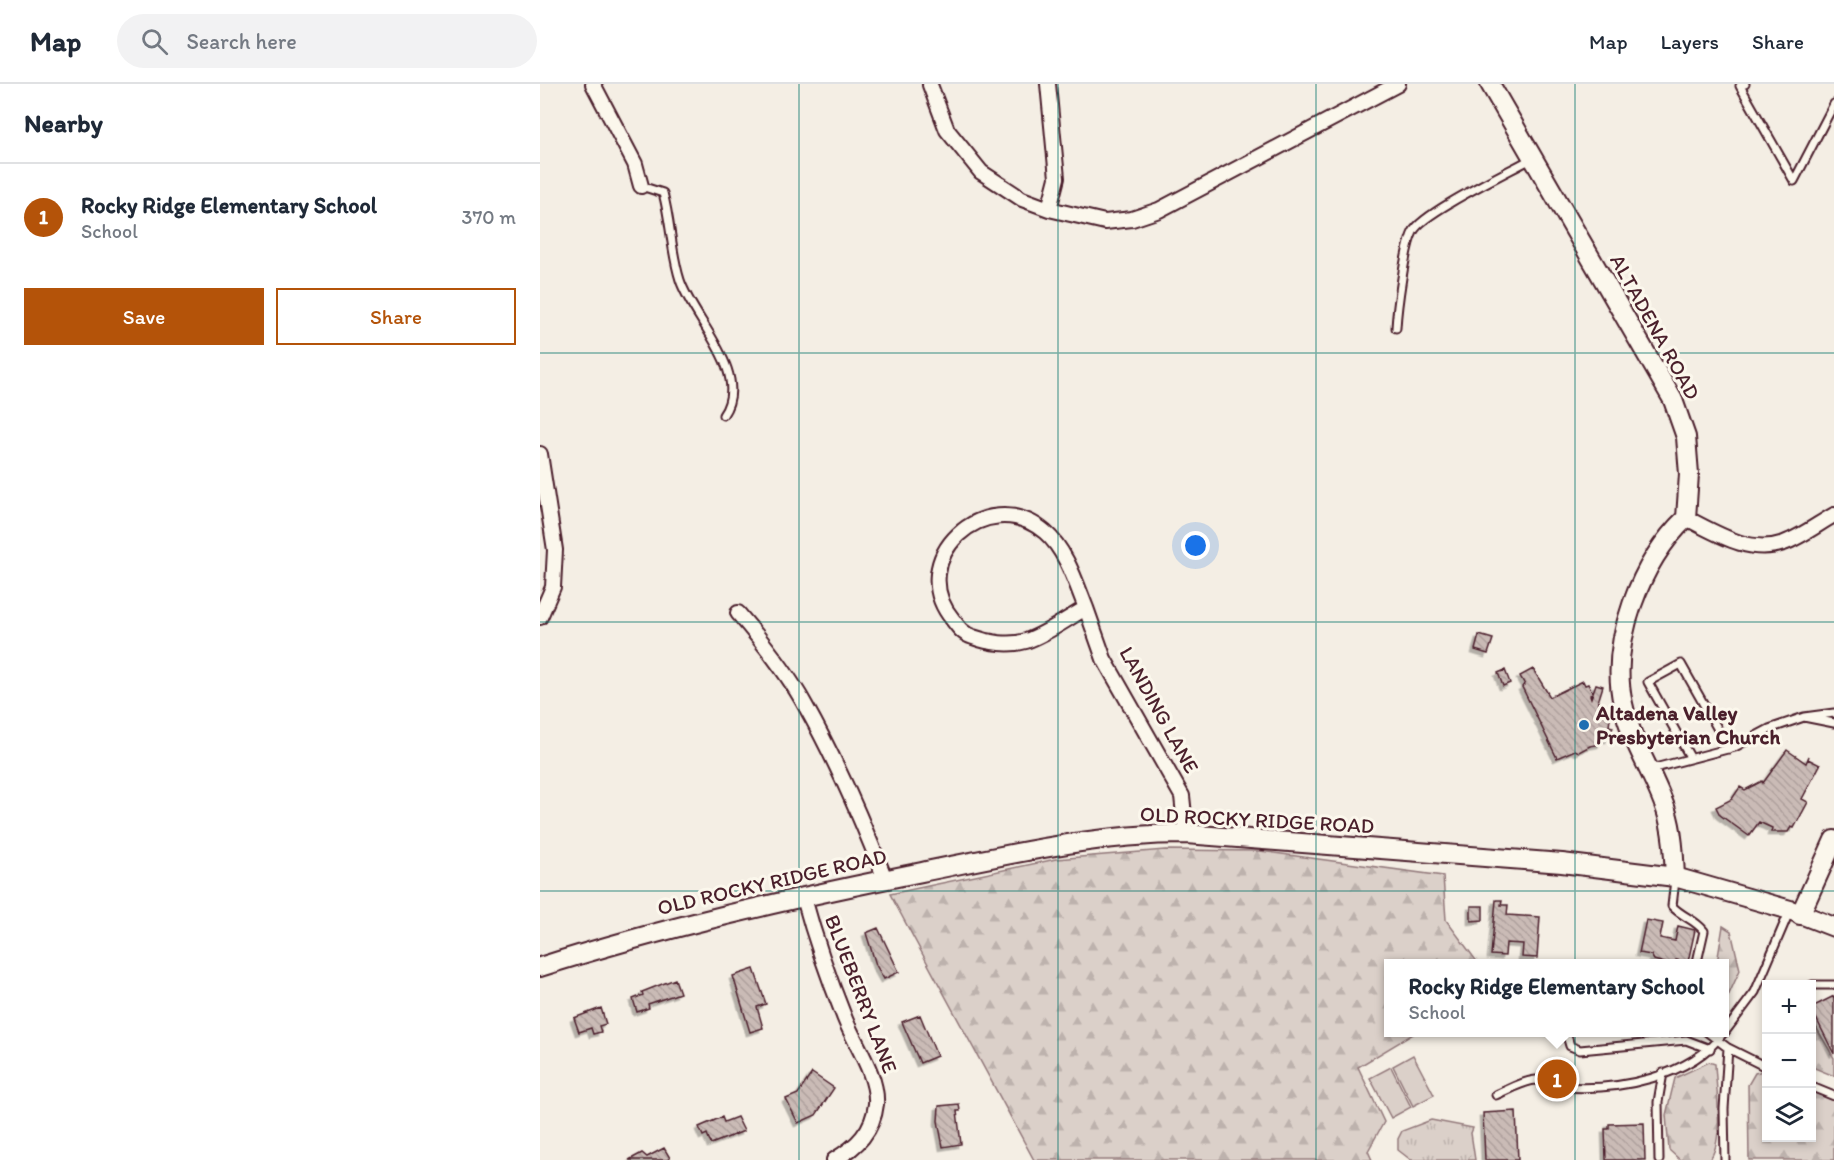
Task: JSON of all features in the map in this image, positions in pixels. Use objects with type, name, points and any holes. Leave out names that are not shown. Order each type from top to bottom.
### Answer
[{"type":"street","points":[[592,84],[635,164],[641,186]]},
{"type":"street","points":[[1048,84],[1057,178],[1049,209]]},
{"type":"street","points":[[930,85],[947,130],[981,172],[1022,199],[1049,209],[1105,222],[1132,219],[1160,210],[1398,84]]},
{"type":"street","name":"ALTADENA ROAD","points":[[1490,84],[1673,400],[1686,437],[1689,474],[1686,518]]},
{"type":"street","points":[[540,454],[555,550],[553,586],[547,607],[540,617]]},
{"type":"street","points":[[1675,877],[1673,842],[1666,811],[1623,704],[1620,653],[1626,622],[1640,584],[1674,529],[1686,518],[1738,544],[1769,546],[1785,543],[1834,515]]},
{"type":"street","name":"LANDING LANE","points":[[1086,608],[1026,641],[990,644],[964,634],[945,610],[936,585],[943,553],[961,530],[985,518],[1014,516],[1045,532],[1065,558],[1086,608],[1104,659],[1182,796],[1186,834]]},
{"type":"street","points":[[738,613],[765,645],[805,704],[867,833],[885,879]]},
{"type":"street","name":"OLD ROCKY RIDGE ROAD","points":[[540,967],[658,931],[885,879],[1098,838],[1186,834],[1562,864],[1675,877],[1834,927]]},
{"type":"street","points":[[1795,913],[1834,840]]},
{"type":"street","name":"BLUEBERRY LANE","points":[[804,898],[826,971],[875,1093],[873,1116],[866,1134],[853,1148],[834,1160]]},
{"type":"lane","points":[[1745,84],[1740,86],[1794,181],[1834,104]]},
{"type":"lane","points":[[1396,328],[1397,308],[1413,231],[1431,215],[1533,158]]},
{"type":"lane","points":[[641,186],[663,193],[681,282],[728,370],[731,394],[728,407],[723,415]]},
{"type":"lane","points":[[1690,757],[1648,682],[1681,664],[1729,749]]},
{"type":"lane","points":[[1648,769],[1729,749],[1804,717],[1834,712]]},
{"type":"lane","points":[[1804,717],[1834,723]]},
{"type":"lane","points":[[1675,877],[1672,906],[1678,913],[1694,920],[1704,932],[1698,959]]},
{"type":"lane","points":[[1729,1027],[1755,992],[1795,913]]},
{"type":"lane","points":[[1816,985],[1834,985]]},
{"type":"lane","points":[[1566,1037],[1570,1046],[1580,1050],[1686,1040],[1710,1048]]},
{"type":"lane","points":[[1713,1037],[1728,1048],[1762,1065]]},
{"type":"lane","points":[[1496,1095],[1537,1080],[1561,1087],[1613,1086],[1684,1066],[1710,1048],[1721,1037]]},
{"type":"lane","points":[[1725,1160],[1724,1109],[1728,1048]]},
{"type":"lane","points":[[1659,1160],[1658,1102],[1663,1073]]},
{"type":"lane","points":[[1814,1088],[1834,1096]]},
{"type":"green space","points":[[1165,850],[1260,851],[1443,876],[1446,920],[1475,959],[1384,959],[1384,1037],[1408,1037],[1358,1067],[1384,1122],[1368,1151],[1372,1160],[1034,1160],[890,894],[1056,859]]},
{"type":"green space","points":[[1723,926],[1731,931],[1740,970],[1729,994],[1729,959],[1718,959]]},
{"type":"green space","points":[[1816,1027],[1834,1058],[1834,1076],[1816,1069]]},
{"type":"green space","points":[[1413,1055],[1434,1095],[1413,1106],[1393,1066]]},
{"type":"green space","points":[[1709,1062],[1715,1064],[1718,1100],[1717,1141],[1714,1152],[1709,1160],[1680,1160],[1669,1150],[1666,1115],[1675,1078]]},
{"type":"green space","points":[[1391,1067],[1411,1107],[1391,1118],[1370,1078]]},
{"type":"green space","points":[[1762,1071],[1762,1142],[1816,1142],[1816,1093],[1834,1100],[1834,1160],[1749,1160],[1748,1085],[1755,1073]]},
{"type":"green space","points":[[1431,1120],[1473,1128],[1471,1133],[1475,1160],[1411,1160],[1398,1150],[1398,1139],[1402,1131]]},
{"type":"building","points":[[1479,635],[1493,639],[1488,654],[1475,650]]},
{"type":"building","points":[[1533,669],[1550,697],[1583,681],[1585,685],[1588,684],[1593,693],[1596,684],[1603,686],[1598,702],[1610,719],[1609,726],[1613,727],[1609,739],[1605,738],[1601,744],[1590,746],[1579,752],[1575,750],[1557,758],[1522,687],[1525,685],[1520,676]]},
{"type":"building","points":[[1505,670],[1510,683],[1503,686],[1498,673]]},
{"type":"building","points":[[1787,750],[1806,763],[1809,756],[1808,759],[1820,765],[1802,799],[1808,802],[1794,828],[1791,827],[1788,832],[1771,832],[1772,828],[1759,822],[1749,836],[1720,815],[1716,807],[1732,799],[1740,787],[1745,790],[1762,781],[1763,783]]},
{"type":"building","points":[[1496,900],[1502,900],[1501,905],[1508,905],[1507,915],[1540,917],[1537,958],[1522,957],[1523,944],[1506,943],[1505,956],[1491,955]]},
{"type":"building","points":[[1471,906],[1483,906],[1483,920],[1471,921]]},
{"type":"building","points":[[1646,920],[1663,923],[1660,938],[1675,941],[1678,926],[1695,930],[1689,959],[1653,959],[1651,955],[1639,953]]},
{"type":"building","points":[[878,928],[899,972],[884,979],[876,965],[866,933]]},
{"type":"building","points":[[754,969],[766,1004],[757,1007],[763,1028],[750,1032],[733,976]]},
{"type":"building","points":[[675,979],[680,993],[648,1004],[649,1008],[637,1012],[633,999],[643,995],[642,992]]},
{"type":"building","points":[[1834,996],[1834,1054],[1816,1018],[1816,1005]]},
{"type":"building","points":[[601,1008],[606,1024],[599,1026],[601,1032],[593,1034],[591,1028],[579,1032],[574,1018]]},
{"type":"building","points":[[920,1015],[937,1056],[920,1063],[902,1022]]},
{"type":"building","points":[[812,1073],[834,1088],[816,1115],[798,1123],[786,1099],[798,1094]]},
{"type":"building","points":[[959,1104],[960,1111],[957,1111],[961,1144],[943,1147],[938,1121],[939,1106]]},
{"type":"building","points":[[1516,1111],[1518,1160],[1485,1160],[1483,1113]]},
{"type":"building","points":[[722,1117],[724,1122],[737,1117],[744,1131],[711,1144],[707,1134],[703,1136],[699,1127]]},
{"type":"building","points":[[1644,1123],[1645,1160],[1606,1160],[1605,1129],[1609,1129],[1609,1124]]},
{"type":"building","points":[[664,1148],[670,1158],[667,1160],[629,1160],[642,1153],[647,1157]]},
{"type":"place","name":"Altadena Valley Presbyterian Church","points":[[1584,725]]},
{"type":"place","name":"Rocky Ridge Elementary School","points":[[1557,1079]]}]
